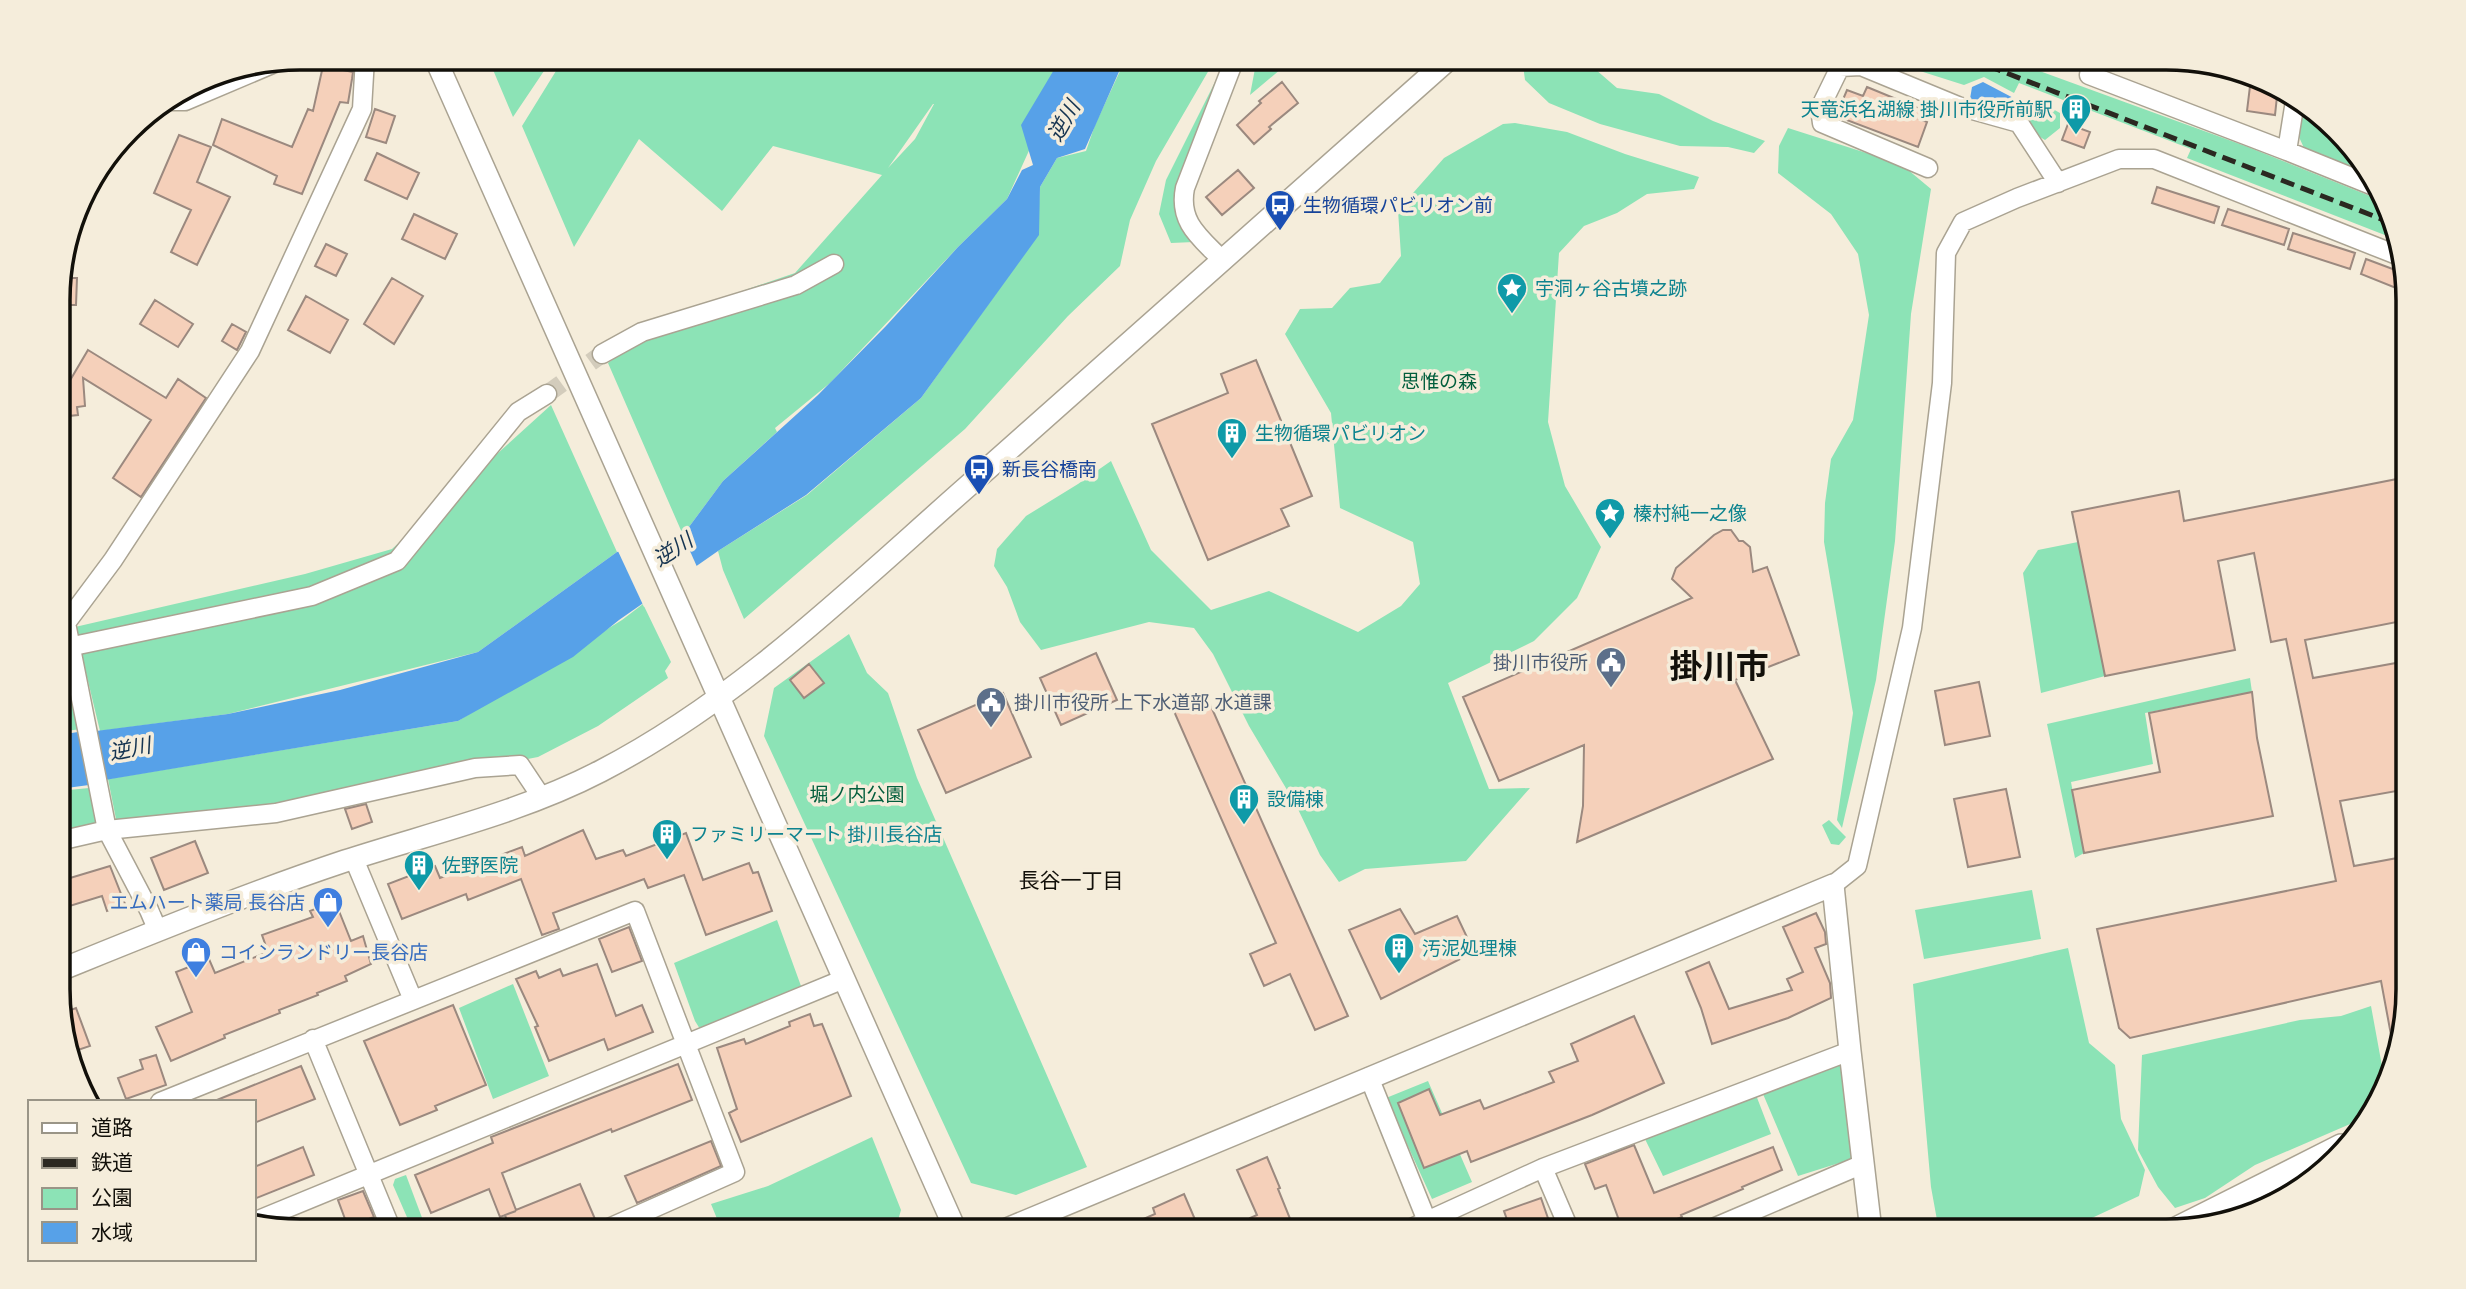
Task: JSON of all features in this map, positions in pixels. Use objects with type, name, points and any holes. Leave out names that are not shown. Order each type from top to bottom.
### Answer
[{"type":"street","points":[[70,617],[113,560],[250,351],[362,109],[364,70]]},
{"type":"street","points":[[440,70],[952,1219]]},
{"type":"street","points":[[1223,261],[1188,224],[1182,202],[1230,70]]},
{"type":"street","points":[[70,966],[268,887],[542,798],[612,764],[685,722],[765,663],[1437,70]]},
{"type":"street","points":[[1839,70],[1820,108],[1822,122],[1928,168]]},
{"type":"street","points":[[1871,70],[1958,106],[2019,122],[2057,183]]},
{"type":"street","points":[[2091,70],[2090,75],[2363,182]]},
{"type":"street","points":[[185,101],[239,79]]},
{"type":"street","points":[[2287,151],[2294,109]]},
{"type":"street","points":[[1031,1219],[1833,886],[1857,866],[1912,628],[1942,383],[1946,253],[1963,222],[2119,159],[2154,159],[2390,252]]},
{"type":"street","points":[[602,354],[642,332],[796,285],[834,264]]},
{"type":"street","points":[[70,647],[312,596],[397,561],[518,412],[547,394]]},
{"type":"street","points":[[70,673],[107,830],[158,931]]},
{"type":"street","points":[[70,839],[107,830],[276,813],[475,768],[520,765],[542,798]]},
{"type":"street","points":[[354,859],[413,1000]]},
{"type":"street","points":[[1833,886],[1870,1219]]},
{"type":"street","points":[[165,1100],[635,911],[735,1172],[629,1219]]},
{"type":"street","points":[[267,1216],[844,979]]},
{"type":"street","points":[[313,1039],[387,1219]]},
{"type":"street","points":[[1443,1219],[1543,1168],[1850,1051]]},
{"type":"street","points":[[1370,1077],[1426,1219]]},
{"type":"street","points":[[2198,1217],[2329,1151]]},
{"type":"street","points":[[1734,1219],[1863,1164]]},
{"type":"street","points":[[1543,1168],[1565,1219]]},
{"type":"green space","points":[[493,70],[545,70],[513,117]]},
{"type":"green space","points":[[557,70],[1066,70],[1007,199],[830,383],[775,428],[777,432],[723,481],[683,535],[608,363],[672,315],[795,273],[882,175],[773,146],[722,211],[639,139],[574,247],[522,126]],"holes":[[[933,104],[934,104],[915,139],[888,168]]]},
{"type":"green space","points":[[1120,70],[1209,70],[1156,161],[1130,220],[1120,266],[1068,316],[965,429],[744,619],[723,570],[718,551],[807,495],[921,398],[1037,236],[1040,187],[1057,158],[1086,151]]},
{"type":"green space","points":[[1222,70],[1183,172],[1175,207],[1194,242],[1171,243],[1159,214],[1166,180]]},
{"type":"green space","points":[[1255,70],[1280,70],[1250,95]]},
{"type":"green space","points":[[1524,70],[1596,70],[1617,88],[1659,94],[1713,121],[1765,141],[1754,153],[1728,147],[1680,146],[1600,124],[1549,103],[1525,80]]},
{"type":"green space","points":[[1917,70],[2037,70],[2248,147],[2371,196],[2387,236],[2187,158],[2191,149],[2019,83],[2014,93],[1984,77],[1964,85]]},
{"type":"green space","points":[[2040,102],[2060,113],[2060,128],[2045,140],[2025,128],[2026,110]]},
{"type":"green space","points":[[2302,114],[2329,137],[2354,167],[2304,148],[2299,137]]},
{"type":"green space","name":"思惟の森","points":[[1515,123],[1567,132],[1625,154],[1699,177],[1694,189],[1647,194],[1617,213],[1584,226],[1559,253],[1548,422],[1565,486],[1601,547],[1577,598],[1534,641],[1448,683],[1489,789],[1530,788],[1466,861],[1365,869],[1339,882],[1320,855],[1296,805],[1249,726],[1213,654],[1194,628],[1149,622],[1041,650],[1020,622],[1007,587],[994,566],[997,549],[1026,516],[1111,461],[1151,550],[1211,610],[1269,591],[1358,632],[1401,606],[1420,584],[1413,542],[1340,508],[1331,413],[1285,334],[1300,309],[1332,308],[1350,288],[1380,283],[1401,256],[1398,210],[1444,158],[1503,124]]},
{"type":"green space","points":[[1788,128],[1901,164],[1931,189],[1911,314],[1895,541],[1876,680],[1842,828],[1837,820],[1853,713],[1824,542],[1825,503],[1831,459],[1853,420],[1869,315],[1858,254],[1831,214],[1778,173],[1779,146]]},
{"type":"green space","points":[[551,405],[617,552],[478,652],[228,714],[100,731],[75,627],[305,574],[392,549]]},
{"type":"green space","points":[[2078,542],[2105,676],[2041,693],[2023,573],[2038,550]]},
{"type":"green space","points":[[643,604],[671,662],[665,671],[668,678],[598,726],[538,757],[278,807],[117,824],[108,779],[458,721],[622,620]]},
{"type":"green space","name":"堀ノ内公園","points":[[849,634],[867,673],[888,693],[917,778],[1087,1167],[1016,1195],[971,1183],[764,736],[774,688]]},
{"type":"green space","points":[[2250,678],[2252,692],[2145,713],[2153,764],[2071,782],[2084,853],[2075,858],[2047,724]]},
{"type":"green space","points":[[70,680],[81,729],[70,730]]},
{"type":"green space","points":[[89,788],[96,823],[70,829],[70,790]]},
{"type":"green space","points":[[1829,820],[1846,837],[1839,845],[1831,844],[1822,825]]},
{"type":"green space","points":[[2032,890],[2041,939],[1924,959],[1915,910]]},
{"type":"green space","points":[[777,920],[801,986],[700,1029],[674,963]]},
{"type":"green space","points":[[2068,948],[2089,1043],[2115,1065],[2121,1119],[2145,1170],[2139,1196],[2090,1219],[1937,1219],[1931,1187],[1913,984]]},
{"type":"green space","points":[[513,984],[549,1076],[493,1099],[459,1008]]},
{"type":"green space","points":[[2371,1006],[2383,1066],[2372,1091],[2353,1123],[2255,1165],[2205,1198],[2175,1208],[2158,1187],[2138,1150],[2142,1055],[2300,1020],[2341,1016]]},
{"type":"green space","points":[[1843,1064],[1852,1159],[1798,1176],[1763,1094]]},
{"type":"green space","points":[[1428,1081],[1472,1182],[1432,1199],[1386,1098]]},
{"type":"green space","points":[[1756,1095],[1771,1134],[1663,1176],[1645,1139]]},
{"type":"green space","points":[[872,1137],[901,1210],[898,1219],[717,1219],[711,1204],[768,1186]]},
{"type":"green space","points":[[406,1175],[422,1219],[408,1219],[393,1185],[395,1179]]},
{"type":"water","name":"逆川","points":[[1054,70],[1120,70],[1085,149],[1057,158],[1040,187],[1039,235],[921,398],[806,495],[718,551],[619,620],[573,657],[458,721],[105,780],[96,731],[228,714],[340,690],[478,652],[617,552],[683,535],[723,481],[818,395],[1007,199],[1022,170],[1033,165],[1021,125]]},
{"type":"water","points":[[1983,82],[2021,102],[2019,109],[1970,99],[1972,87]]},
{"type":"water","points":[[78,732],[89,785],[70,788],[70,733]]},
{"type":"pier","points":[[681,531],[698,569],[644,607],[617,549]]},
{"type":"building","points":[[322,70],[353,72],[348,103],[340,102],[302,194],[274,184],[277,176],[213,145],[222,119],[292,147],[308,109],[313,111]]},
{"type":"building","points":[[1282,82],[1298,103],[1269,127],[1271,129],[1254,144],[1237,125],[1261,103],[1259,101]]},
{"type":"building","points":[[2250,86],[2277,99],[2275,115],[2247,111]]},
{"type":"building","points":[[1867,87],[1923,110],[1919,119],[1927,122],[1918,147],[1836,116],[1847,90],[1863,96]]},
{"type":"building","points":[[375,109],[395,116],[386,143],[366,137]]},
{"type":"building","name":"天竜浜名湖線 掛川市役所前駅","points":[[2068,124],[2090,132],[2084,148],[2062,140]]},
{"type":"building","points":[[179,135],[211,147],[197,182],[230,197],[197,265],[171,252],[191,210],[154,193]]},
{"type":"building","points":[[377,153],[419,173],[407,199],[365,180]]},
{"type":"building","points":[[1238,170],[1254,188],[1222,215],[1206,197]]},
{"type":"building","points":[[2157,187],[2219,207],[2214,223],[2152,203]]},
{"type":"building","points":[[2228,209],[2289,229],[2284,245],[2222,225]]},
{"type":"building","points":[[414,214],[457,234],[445,259],[402,239]]},
{"type":"building","points":[[2293,233],[2355,253],[2350,269],[2288,249]]},
{"type":"building","points":[[326,244],[347,254],[336,276],[315,266]]},
{"type":"building","points":[[2366,259],[2394,269],[2395,288],[2361,274]]},
{"type":"building","points":[[71,278],[77,278],[76,305],[70,305]]},
{"type":"building","points":[[392,278],[423,296],[394,344],[364,324]]},
{"type":"building","points":[[306,296],[348,320],[330,353],[288,330]]},
{"type":"building","points":[[155,300],[193,324],[178,347],[140,324]]},
{"type":"building","points":[[232,324],[246,332],[237,350],[222,341]]},
{"type":"building","points":[[88,350],[166,398],[178,379],[206,398],[141,497],[113,478],[151,420],[83,378],[85,406],[77,407],[78,415],[70,416],[70,380]]},
{"type":"building","name":"生物循環パビリオン","points":[[1256,360],[1312,496],[1281,509],[1289,526],[1208,560],[1152,424],[1228,393],[1221,374]]},
{"type":"building","points":[[2396,479],[2396,622],[2305,640],[2313,678],[2396,663],[2396,791],[2340,801],[2354,866],[2396,858],[2396,1004],[2391,1037],[2381,981],[2130,1038],[2119,1028],[2097,929],[2336,881],[2286,639],[2271,642],[2254,553],[2218,561],[2235,650],[2105,676],[2072,512],[2179,491],[2184,521]]},
{"type":"building","name":"掛川市役所","points":[[1723,530],[1731,530],[1739,541],[1750,547],[1753,572],[1767,567],[1799,655],[1735,680],[1773,759],[1577,842],[1583,806],[1584,745],[1499,781],[1463,697],[1692,598],[1672,579],[1676,568]]},
{"type":"building","points":[[1096,653],[1117,700],[1061,725],[1040,678]]},
{"type":"building","points":[[809,664],[824,683],[804,698],[790,680]]},
{"type":"building","points":[[1979,682],[1990,736],[1945,745],[1935,691]]},
{"type":"building","points":[[2252,692],[2257,738],[2273,816],[2084,853],[2072,790],[2160,772],[2149,713]]},
{"type":"building","points":[[1003,693],[1031,757],[946,793],[918,730]]},
{"type":"building","name":"設備棟","points":[[1206,695],[1348,1016],[1315,1030],[1290,974],[1264,986],[1250,954],[1276,943],[1173,709]]},
{"type":"building","points":[[2006,789],[2020,857],[1968,867],[1954,799]]},
{"type":"building","points":[[366,804],[372,822],[352,829],[345,809]]},
{"type":"building","points":[[583,830],[596,859],[623,850],[626,856],[686,833],[703,880],[749,863],[753,873],[758,872],[772,911],[706,935],[684,875],[648,888],[644,879],[553,913],[559,929],[542,935],[521,879],[468,900],[466,894],[402,919],[388,884],[435,866],[440,878],[522,847],[525,856]]},
{"type":"building","points":[[195,841],[208,873],[164,890],[151,858]]},
{"type":"building","points":[[110,866],[125,904],[107,911],[102,896],[70,906],[70,878]]},
{"type":"building","points":[[335,901],[351,941],[363,936],[371,964],[345,976],[347,981],[171,1061],[156,1027],[192,1012],[176,972],[209,959],[215,973],[268,952],[262,935],[313,917],[310,911]]},
{"type":"building","name":"汚泥処理棟","points":[[1400,909],[1415,934],[1457,916],[1474,952],[1381,999],[1349,930]]},
{"type":"building","points":[[1816,913],[1825,932],[1826,944],[1815,948],[1830,983],[1831,998],[1788,1018],[1712,1044],[1686,972],[1709,962],[1729,1009],[1792,990],[1787,979],[1803,972],[1783,927]]},
{"type":"building","points":[[629,927],[642,961],[612,972],[599,939]]},
{"type":"building","points":[[597,964],[616,1016],[642,1005],[653,1032],[608,1050],[604,1039],[549,1061],[535,1027],[538,1026],[516,979],[536,971],[539,978],[560,969],[563,976]]},
{"type":"building","points":[[453,1005],[486,1085],[435,1106],[437,1110],[400,1125],[364,1041]]},
{"type":"building","points":[[76,1008],[90,1046],[78,1050],[71,1010]]},
{"type":"building","points":[[810,1014],[814,1026],[822,1024],[851,1096],[741,1142],[729,1113],[737,1109],[717,1048],[744,1039],[746,1044],[790,1026],[789,1022]]},
{"type":"building","points":[[1634,1016],[1664,1083],[1592,1115],[1471,1162],[1467,1151],[1424,1168],[1398,1103],[1429,1089],[1440,1115],[1480,1100],[1484,1109],[1554,1082],[1549,1072],[1578,1061],[1571,1044]]},
{"type":"building","points":[[156,1055],[166,1085],[126,1099],[118,1078],[143,1069],[140,1060]]},
{"type":"building","points":[[678,1064],[692,1100],[502,1173],[516,1210],[580,1184],[595,1219],[506,1219],[505,1215],[500,1217],[489,1189],[431,1213],[415,1175],[493,1143],[491,1137]]},
{"type":"building","points":[[301,1066],[315,1099],[256,1122],[256,1100],[217,1100]]},
{"type":"building","points":[[711,1141],[721,1166],[637,1203],[625,1176]]},
{"type":"building","points":[[1634,1145],[1654,1193],[1773,1147],[1782,1170],[1677,1219],[1619,1219],[1606,1185],[1595,1189],[1585,1164]]},
{"type":"building","points":[[303,1147],[314,1175],[256,1198],[256,1166]]},
{"type":"building","points":[[1267,1157],[1290,1219],[1250,1219],[1257,1215],[1237,1170]]},
{"type":"building","points":[[363,1191],[374,1217],[345,1219],[338,1200]]},
{"type":"building","points":[[1184,1194],[1195,1219],[1144,1219],[1155,1214],[1153,1208]]},
{"type":"building","points":[[1541,1198],[1548,1219],[1507,1219],[1504,1211]]},
{"type":"tunnel","points":[[547,394],[602,354]]},
{"type":"railway","points":[[1999,70],[2381,219]]},
{"type":"place","name":"天竜浜名湖線 掛川市役所前駅","points":[[2076,136]]},
{"type":"place","name":"生物循環パビリオン前","points":[[1280,232]]},
{"type":"place","name":"宇洞ヶ谷古墳之跡","points":[[1512,315]]},
{"type":"place","name":"生物循環パビリオン","points":[[1232,460]]},
{"type":"place","name":"新長谷橋南","points":[[979,496]]},
{"type":"place","name":"榛村純一之像","points":[[1610,540]]},
{"type":"place","name":"掛川市役所","points":[[1611,689]]},
{"type":"place","name":"掛川市役所 上下水道部 水道課","points":[[991,729]]},
{"type":"place","name":"設備棟","points":[[1244,826]]},
{"type":"place","name":"ファミリーマート 掛川長谷店","points":[[667,861]]},
{"type":"place","name":"佐野医院","points":[[419,892]]},
{"type":"place","name":"エムハート薬局 長谷店","points":[[328,929]]},
{"type":"place","name":"汚泥処理棟","points":[[1399,975]]},
{"type":"place","name":"コインランドリー長谷店","points":[[196,979]]},
{"type":"district","name":"掛川市","points":[[1719,666]]},
{"type":"district","name":"長谷一丁目","points":[[1071,881]]}]
